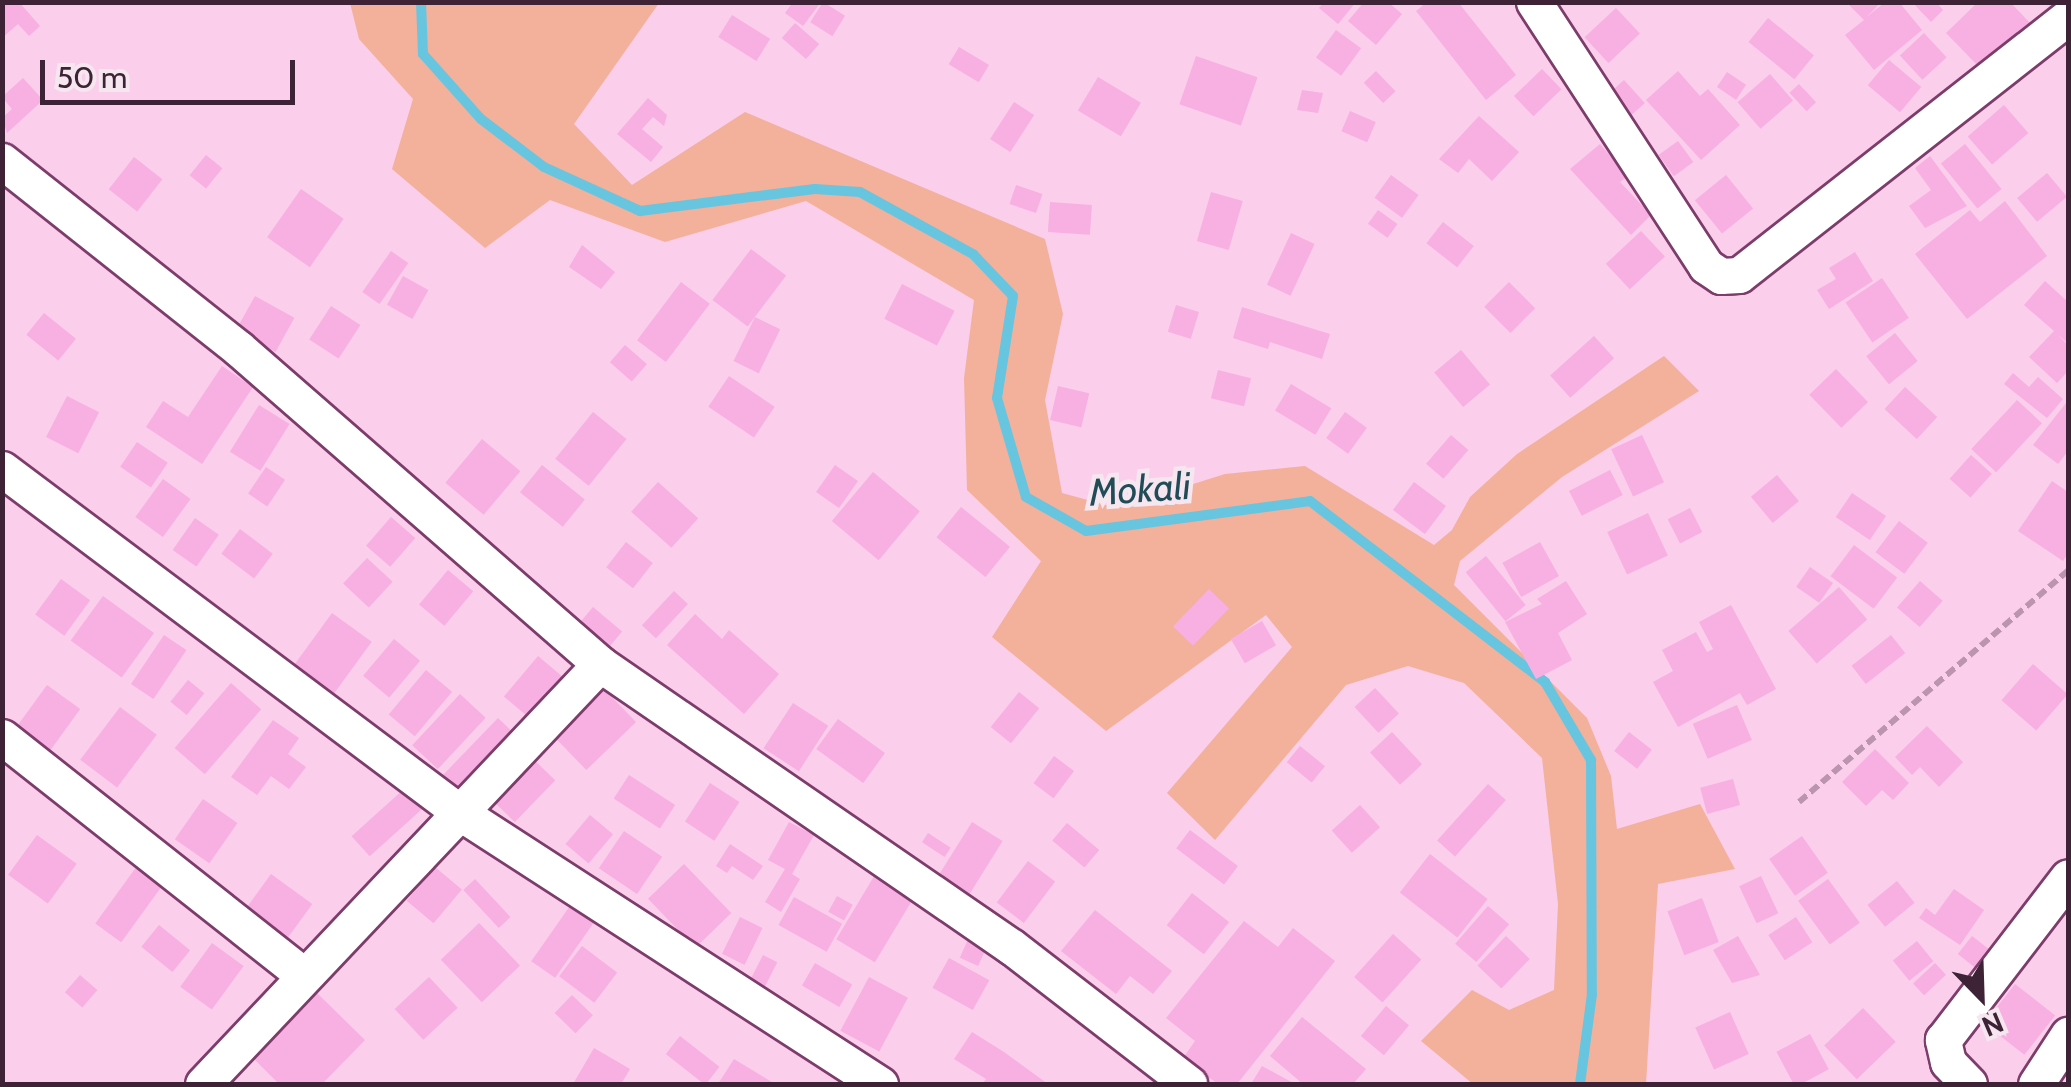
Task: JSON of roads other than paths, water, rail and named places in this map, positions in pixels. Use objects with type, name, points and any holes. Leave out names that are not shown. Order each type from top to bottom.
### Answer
[{"type":"street","points":[[1534,2],[1706,266],[1722,276],[1740,275],[2068,16]]},
{"type":"street","points":[[2,161],[238,348],[600,664],[1012,947],[1150,1048],[1189,1084]]},
{"type":"street","points":[[2,469],[462,814],[880,1084]]},
{"type":"street","points":[[203,1084],[600,664]]},
{"type":"street","points":[[2,736],[303,974]]},
{"type":"street","points":[[1968,1084],[1948,1062],[1943,1040],[2068,877]]},
{"type":"street","points":[[2036,1084],[2068,1036]]},
{"type":"waterway","name":"Mokali","points":[[421,2],[423,54],[481,119],[544,167],[640,211],[815,189],[860,192],[973,254],[1013,296],[997,398],[1026,497],[1086,531],[1310,501],[1545,682],[1591,760],[1592,994],[1580,1084]]}]
